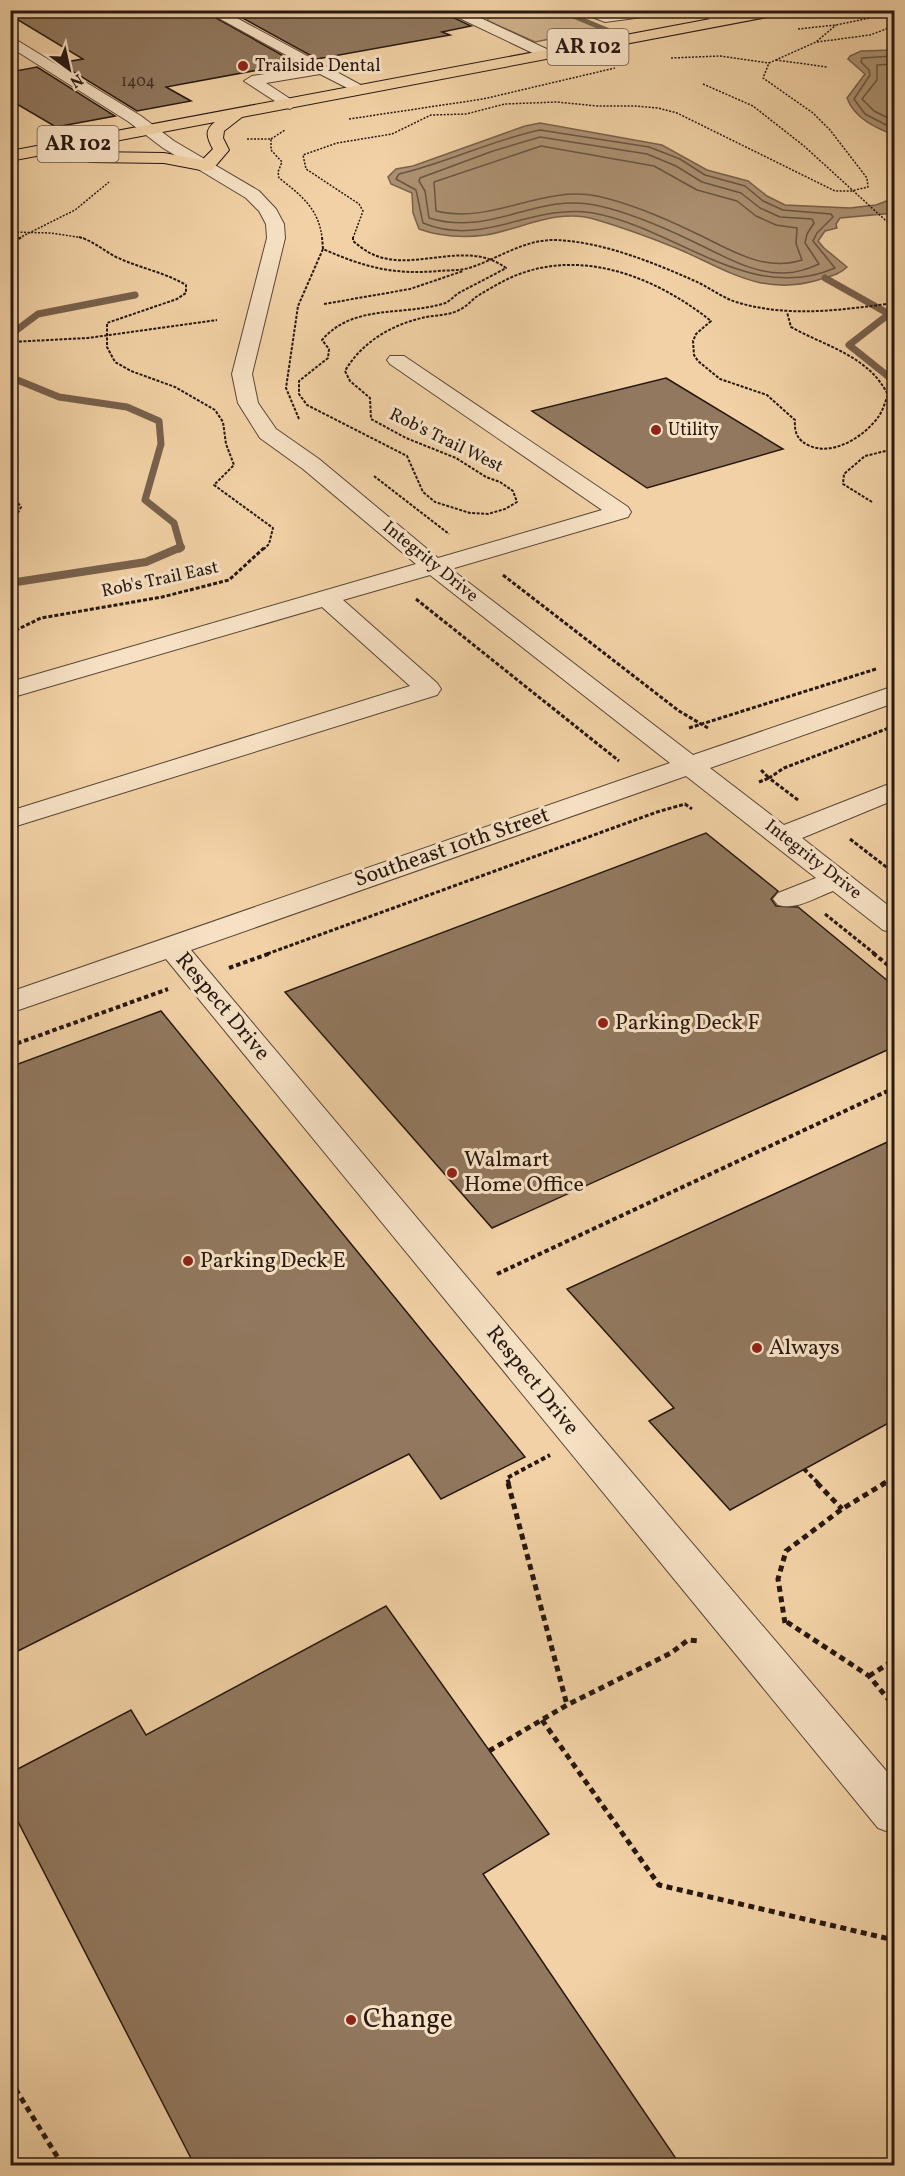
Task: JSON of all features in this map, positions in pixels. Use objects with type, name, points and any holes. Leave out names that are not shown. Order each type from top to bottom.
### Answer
[{"type":"main road","name":"AR 102","points":[[10,157],[783,10]]},
{"type":"main road","points":[[10,157],[164,158],[206,166],[221,150],[215,138],[216,129],[236,114]]},
{"type":"street","points":[[211,10],[362,90]]},
{"type":"street","points":[[465,10],[460,14],[548,55]]},
{"type":"street","points":[[581,10],[605,18],[665,10]]},
{"type":"street","points":[[698,10],[725,21]]},
{"type":"street","name":"Integrity Drive","points":[[10,40],[135,119],[146,131],[258,199],[275,223],[276,238],[242,374],[248,404],[268,433],[311,464],[433,566],[894,924]]},
{"type":"street","points":[[21,62],[42,60]]},
{"type":"street","points":[[290,104],[252,81],[323,69]]},
{"type":"street","points":[[10,690],[620,512],[397,360]]},
{"type":"street","points":[[10,820],[428,689],[325,597]]},
{"type":"street","name":"Southeast 10th Street","points":[[10,1004],[894,694]]},
{"type":"street","points":[[782,836],[894,790]]},
{"type":"street","points":[[794,897],[838,879]]},
{"type":"street","name":"Respect Drive","points":[[172,947],[894,1813]]},
{"type":"path","points":[[816,42],[836,25]]},
{"type":"path","points":[[670,58],[713,54],[743,57],[768,63],[816,42],[870,35],[894,26]]},
{"type":"path","points":[[775,60],[827,67]]},
{"type":"path","points":[[492,259],[461,256],[402,259],[382,258],[368,254],[353,241],[353,234],[363,211],[359,204],[306,170],[303,154],[337,143],[392,134],[431,115],[466,114],[505,104],[531,101],[658,108],[677,113],[835,191],[851,191],[868,187],[867,178],[813,112],[764,78],[768,63]]},
{"type":"path","points":[[703,84],[753,106],[804,146],[894,228]]},
{"type":"path","points":[[422,109],[431,115]]},
{"type":"path","points":[[247,139],[271,139],[268,146],[270,152],[282,162],[278,172],[279,178],[312,206],[323,227],[323,249],[298,306],[286,388],[298,418],[308,425]]},
{"type":"path","points":[[10,242],[61,219],[94,197],[114,177]]},
{"type":"path","points":[[10,232],[89,240],[102,246],[108,254],[149,266],[186,285],[186,293],[177,299],[107,323],[105,337]]},
{"type":"path","points":[[324,304],[410,289],[469,269],[524,244],[553,240],[596,246],[696,282],[735,302],[766,310],[815,313],[894,303]]},
{"type":"path","points":[[323,249],[360,266],[390,274],[469,269]]},
{"type":"path","name":"Rob's Trail West","points":[[492,259],[501,262],[506,268],[456,295],[445,304],[357,318],[339,324],[327,332],[322,340],[329,350],[328,358],[299,381],[299,394],[307,405],[407,456],[423,492],[435,502],[470,513],[488,514],[505,509],[517,502],[513,491],[456,458],[406,438],[371,418],[370,398],[350,381],[345,371],[349,362],[383,334],[418,318],[457,311],[497,284],[532,270],[564,264],[595,266],[642,281],[702,312],[711,321],[696,334],[693,341],[694,355],[698,361],[720,379],[767,395],[795,420],[794,430],[798,438],[808,445],[822,449],[837,448],[849,442],[877,419],[888,395],[885,385],[870,368],[859,361],[791,327],[787,312]]},
{"type":"path","points":[[10,342],[105,337],[217,320]]},
{"type":"path","name":"Rob's Trail East","points":[[10,633],[41,618],[162,597],[229,580],[269,544],[273,528],[214,485],[234,465],[226,443],[225,423],[214,408],[175,386],[123,369],[110,359],[105,346],[105,337]]},
{"type":"path","points":[[872,502],[843,484],[844,474],[865,456],[894,449]]},
{"type":"path","points":[[373,475],[679,711],[702,724]]},
{"type":"path","points":[[10,492],[21,507],[15,518],[10,520]]},
{"type":"path","points":[[411,595],[620,762]]},
{"type":"path","points":[[680,731],[883,667]]},
{"type":"path","points":[[612,755],[619,752]]},
{"type":"path","points":[[752,785],[769,778],[755,763]]},
{"type":"path","points":[[235,966],[657,812],[684,804],[698,813]]},
{"type":"path","points":[[794,897],[894,970]]},
{"type":"path","points":[[10,1046],[163,990]]},
{"type":"path","points":[[498,1274],[894,1088]]},
{"type":"path","points":[[567,1706],[507,1478],[580,1439]]},
{"type":"path","points":[[804,1469],[842,1509]]},
{"type":"path","points":[[786,1622],[869,1676],[894,1706]]},
{"type":"path","points":[[869,1676],[894,1660]]},
{"type":"path","points":[[489,1751],[542,1720],[659,1885],[894,1940]]},
{"type":"path","points":[[10,2080],[63,2166]]},
{"type":"shaded area","points":[[487,11],[557,11],[603,28],[535,42],[488,21]]},
{"type":"water","points":[[894,50],[894,135],[860,117],[847,98],[865,74],[848,59],[850,56],[861,51]]},
{"type":"water","points":[[540,123],[662,145],[707,170],[748,181],[767,196],[785,205],[850,208],[876,205],[894,198],[894,213],[840,218],[836,224],[837,228],[825,231],[818,241],[847,267],[837,274],[818,280],[779,285],[744,278],[656,240],[580,216],[553,218],[477,236],[460,237],[427,232],[419,229],[413,213],[412,193],[391,184],[388,177],[396,169],[413,166],[525,126]]},
{"type":"building","points":[[10,10],[202,10],[296,63],[166,87],[191,101],[137,111],[59,63],[83,59],[10,15]]},
{"type":"building","points":[[228,10],[452,10],[451,14],[454,18],[471,26],[442,32],[450,35],[317,59]]},
{"type":"building","points":[[37,67],[115,116],[56,127],[10,100],[10,72]]},
{"type":"building","name":"Utility","points":[[666,378],[783,449],[647,488],[532,411]]},
{"type":"building","name":"Parking Deck F","points":[[706,833],[778,891],[771,899],[776,906],[798,907],[894,986],[894,1047],[492,1228],[285,992]]},
{"type":"building","name":"Parking Deck E","points":[[161,1011],[525,1457],[441,1499],[409,1454],[10,1655],[10,1067]]},
{"type":"building","name":"Always","points":[[894,1139],[894,1420],[730,1510],[649,1421],[674,1408],[567,1289]]},
{"type":"building","name":"Change","points":[[386,1606],[549,1834],[483,1874],[681,2166],[195,2166],[10,1806],[10,1773],[131,1710],[146,1735]]},
{"type":"waterway","points":[[559,10],[607,30]]},
{"type":"waterway","points":[[825,278],[889,314],[849,345],[894,381]]},
{"type":"waterway","points":[[10,346],[14,332],[38,314],[135,295]]},
{"type":"waterway","points":[[10,362],[15,379],[59,397],[127,407],[159,421],[161,444],[145,500],[174,523],[181,547]]},
{"type":"waterway","points":[[10,583],[146,562],[181,547]]},
{"type":"place","name":"Trailside Dental","points":[[243,66]]},
{"type":"place","name":"Utility","points":[[656,430]]},
{"type":"place","name":"Parking Deck F","points":[[603,1023]]},
{"type":"place","name":"Walmart Home Office","points":[[452,1173]]},
{"type":"place","name":"Parking Deck E","points":[[188,1261]]},
{"type":"place","name":"Always","points":[[757,1348]]},
{"type":"place","name":"Change","points":[[351,2020]]}]
